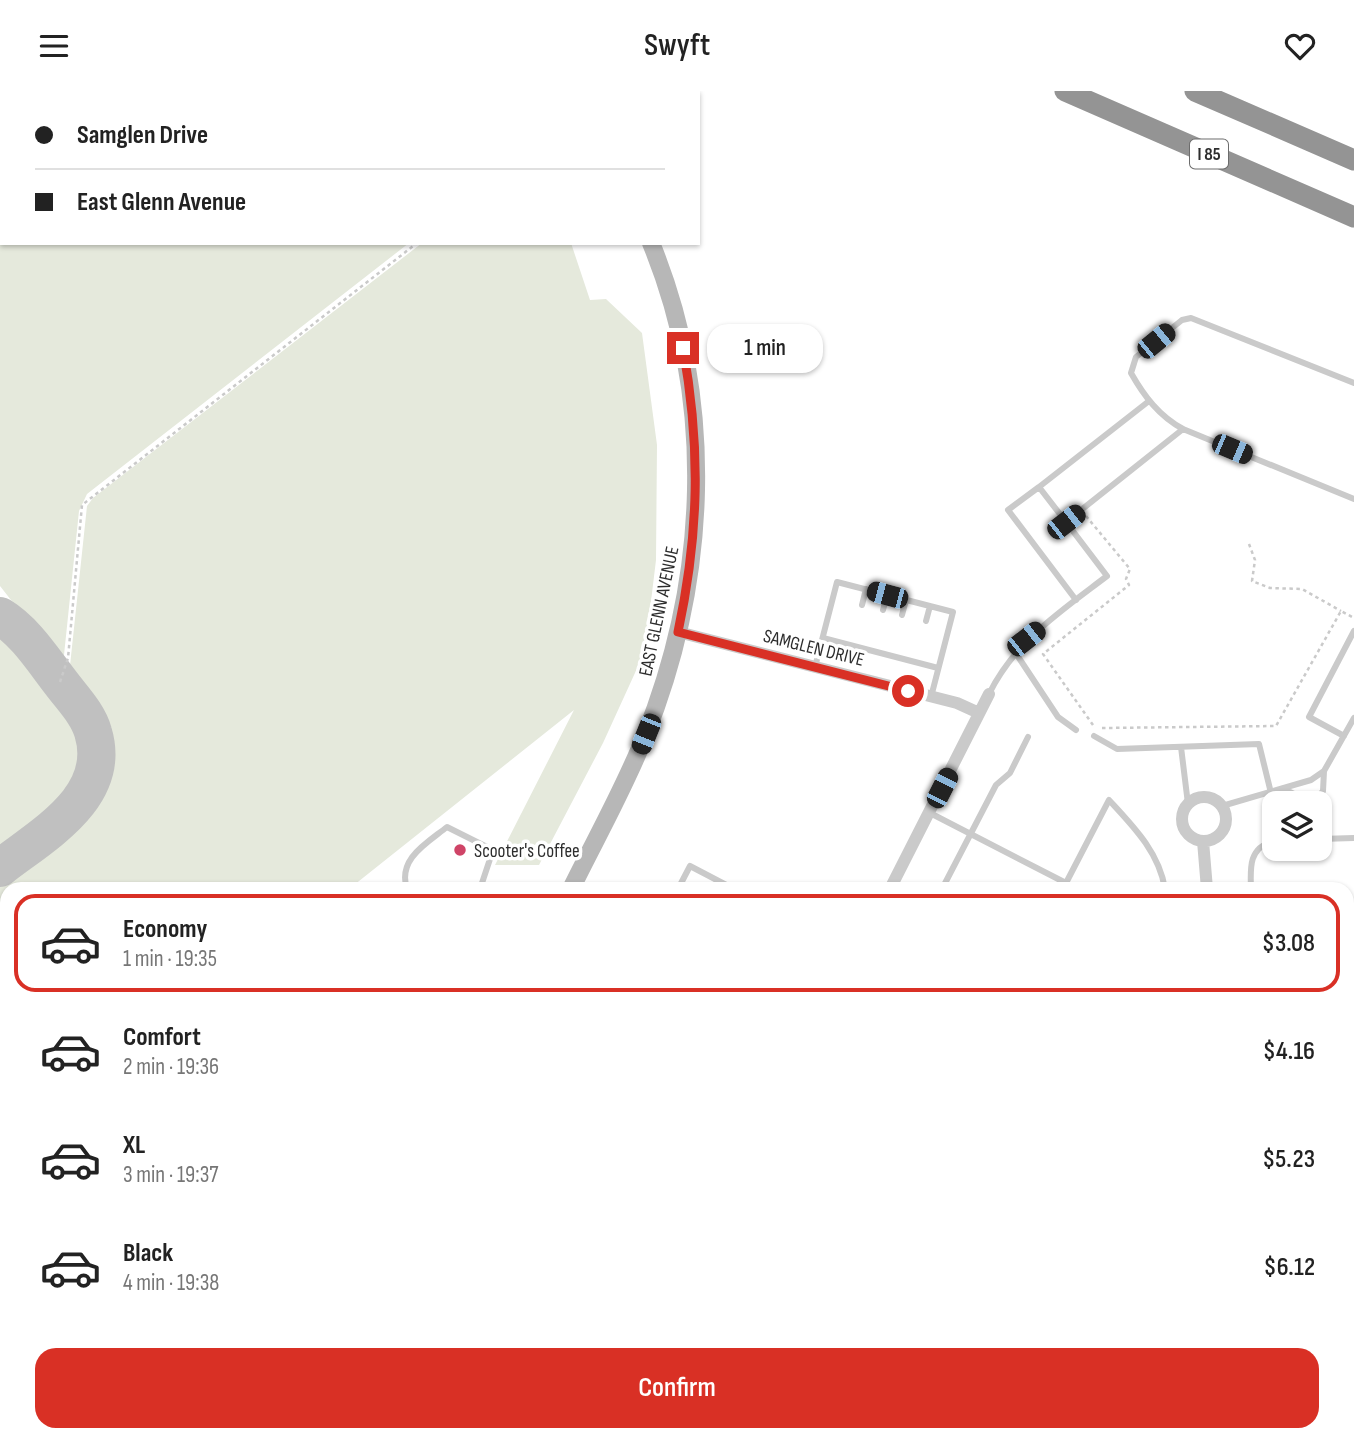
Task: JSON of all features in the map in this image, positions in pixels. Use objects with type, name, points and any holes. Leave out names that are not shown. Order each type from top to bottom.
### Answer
[{"type":"highway","name":"I 85","points":[[1065,91],[1354,217]]},
{"type":"highway","points":[[1195,91],[1354,160]]},
{"type":"main road","name":"EAST GLENN AVENUE","points":[[574,882],[646,734],[678,632],[693,556],[696,452],[683,348],[653,245]]},
{"type":"street","name":"SAMGLEN DRIVE","points":[[678,632],[931,697],[979,713]]},
{"type":"street","points":[[894,882],[989,694]]},
{"type":"street","points":[[1207,797],[1222,806],[1226,815],[1224,829],[1214,839],[1203,841],[1193,838],[1184,826],[1183,811],[1188,804],[1207,797]]},
{"type":"street","points":[[1203,841],[1206,882]]},
{"type":"street","points":[[582,867],[583,882]]},
{"type":"lane","points":[[1354,383],[1191,318],[1175,325],[1132,365],[1131,373],[1149,401],[1169,422],[1354,499]]},
{"type":"lane","points":[[1076,600],[1008,510],[1149,401]]},
{"type":"lane","points":[[1066,522],[1183,429]]},
{"type":"lane","points":[[989,694],[1002,668],[1026,639],[1107,576],[1039,487]]},
{"type":"lane","points":[[815,667],[837,582],[866,589],[953,612],[931,697]]},
{"type":"lane","points":[[862,605],[866,589]]},
{"type":"lane","points":[[883,610],[887,595]]},
{"type":"lane","points":[[902,615],[906,600]]},
{"type":"lane","points":[[926,621],[930,606]]},
{"type":"lane","points":[[1344,736],[1309,717],[1354,631]]},
{"type":"lane","points":[[851,646],[853,637]]},
{"type":"lane","points":[[823,638],[938,668]]},
{"type":"lane","points":[[872,651],[874,642]]},
{"type":"lane","points":[[892,656],[895,647]]},
{"type":"lane","points":[[1015,652],[1058,717],[1076,730]]},
{"type":"lane","points":[[916,662],[918,653]]},
{"type":"lane","points":[[1278,791],[1311,780],[1324,771],[1354,718]]},
{"type":"lane","points":[[1094,736],[1118,749],[1259,744],[1271,791]]},
{"type":"lane","points":[[945,882],[996,785],[1010,773],[1028,737]]},
{"type":"lane","points":[[1181,747],[1188,804]]},
{"type":"lane","points":[[1284,789],[1308,801],[1315,800],[1323,791],[1324,771]]},
{"type":"lane","points":[[1222,806],[1262,795]]},
{"type":"lane","points":[[1067,882],[1109,800],[1142,835],[1164,882]]},
{"type":"lane","points":[[929,813],[1058,882]]},
{"type":"lane","points":[[404,882],[409,859],[447,827],[493,850],[482,882]]},
{"type":"lane","points":[[1332,839],[1354,838]]},
{"type":"lane","points":[[1251,882],[1253,855],[1262,845]]},
{"type":"lane","points":[[682,882],[690,866],[721,882]]},
{"type":"path","points":[[60,682],[68,658],[82,505],[413,245]]},
{"type":"path","points":[[1081,510],[1130,569],[1126,579],[1129,585],[1043,654],[1087,721],[1095,727],[1276,726],[1340,611]]},
{"type":"path","points":[[1249,544],[1255,560],[1252,581],[1259,586],[1302,589],[1354,618]]},
{"type":"shaded area","points":[[0,245],[406,245],[87,494],[79,511],[64,655],[58,660],[0,586]]},
{"type":"shaded area","points":[[419,245],[572,245],[590,300],[606,299],[642,333],[657,445],[656,560],[645,651],[603,743],[539,865],[495,865],[574,710],[358,882],[1,882],[64,833],[84,813],[100,791],[109,767],[109,742],[98,714],[69,675],[87,506],[93,498]]},
{"type":"shaded area","points":[[0,636],[16,647],[30,662],[73,722],[82,747],[82,767],[75,786],[62,803],[0,853]]},
{"type":"taxiway","points":[[0,616],[26,638],[84,713],[91,725],[96,755],[93,776],[70,812],[0,868]]},
{"type":"place","name":"Scooter's Coffee","points":[[460,850]]},
{"type":"route","points":[[683,348],[694,417],[697,486],[693,556],[678,632],[908,691]]}]
